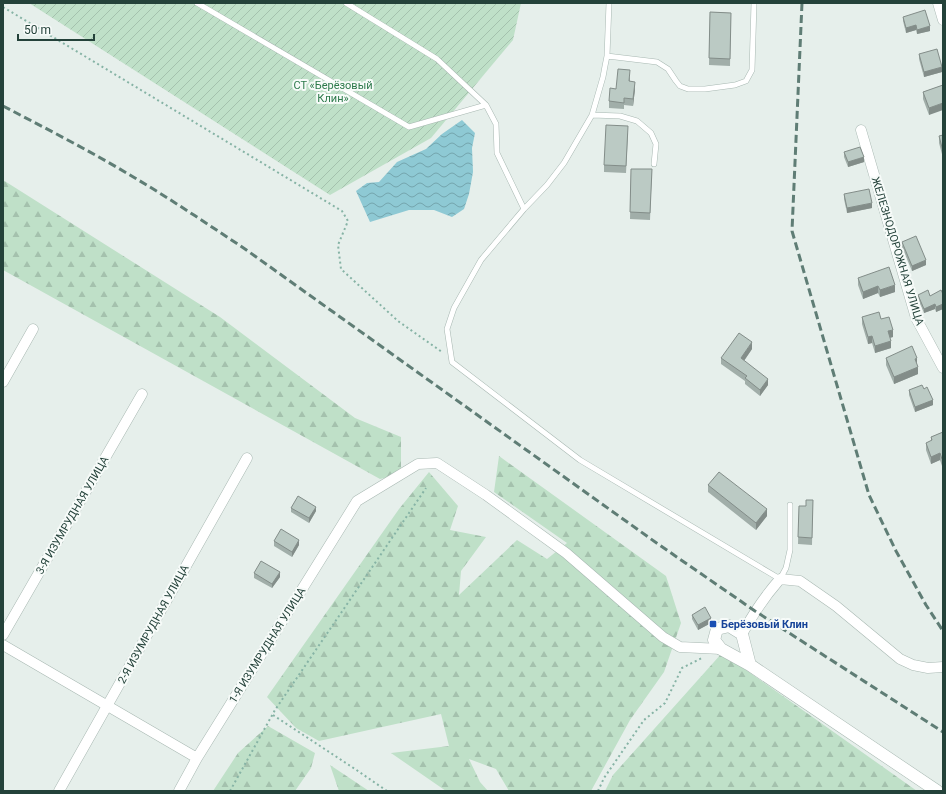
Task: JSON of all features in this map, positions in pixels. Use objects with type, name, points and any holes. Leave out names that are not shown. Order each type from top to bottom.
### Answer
[{"type":"street","points":[[938,3],[943,20]]},
{"type":"street","name":"ЖЕЛЕЗНОДОРОЖНАЯ УЛИЦА","points":[[860,130],[916,318],[943,368]]},
{"type":"street","points":[[3,382],[33,329]]},
{"type":"street","name":"3-Я ИЗУМРУДНАЯ УЛИЦА","points":[[3,635],[142,394]]},
{"type":"street","name":"2-Я ИЗУМРУДНАЯ УЛИЦА","points":[[58,791],[247,458]]},
{"type":"street","name":"1-Я ИЗУМРУДНАЯ УЛИЦА","points":[[179,791],[197,758],[357,501],[418,464],[437,463],[486,495],[566,553],[663,637],[680,647],[721,649]]},
{"type":"street","points":[[750,665],[742,634],[769,591],[780,579],[800,581],[836,606],[900,659],[913,665],[928,668],[943,666]]},
{"type":"street","points":[[742,634],[728,626],[718,629],[714,640],[721,649],[750,665],[936,791]]},
{"type":"street","points":[[3,645],[197,758]]},
{"type":"lane","points":[[197,3],[409,127],[486,105]]},
{"type":"lane","points":[[346,3],[437,59],[486,105],[496,124],[497,153],[524,209]]},
{"type":"lane","points":[[609,3],[607,56],[604,77],[592,116],[564,163],[547,185],[524,209],[481,260],[454,308],[447,329],[452,362],[580,460],[780,579],[786,568],[790,550],[790,505]]},
{"type":"lane","points":[[607,56],[657,62],[668,69],[680,86],[688,89],[705,89],[736,85],[746,81],[752,70],[754,3]]},
{"type":"lane","points":[[592,116],[620,116],[637,121],[651,133],[656,144],[654,164]]},
{"type":"path","points":[[3,8],[342,211],[348,221],[338,245],[341,269],[398,321],[452,359]]},
{"type":"path","points":[[230,791],[273,715],[426,488]]},
{"type":"path","points":[[598,791],[604,778],[644,720],[665,703],[682,668],[721,649]]},
{"type":"path","points":[[273,715],[387,791]]},
{"type":"green space","name":"СТ «Берёзовый Клин»","points":[[29,3],[521,3],[513,40],[431,138],[330,195]]},
{"type":"green space","points":[[3,180],[220,317],[355,418],[401,437],[401,474],[380,479],[3,270]]},
{"type":"green space","points":[[499,456],[666,576],[681,623],[664,672],[630,720],[591,791],[509,791],[496,769],[469,759],[480,782],[488,791],[446,791],[391,753],[449,746],[441,714],[319,741],[296,728],[267,697],[399,509],[429,472],[458,506],[450,530],[486,537],[461,571],[459,595],[517,540],[547,559],[567,543],[494,492]]},
{"type":"green space","points":[[722,653],[917,791],[605,791],[613,775]]},
{"type":"green space","points":[[268,726],[315,753],[311,768],[295,791],[213,791],[238,753]]},
{"type":"green space","points":[[330,765],[369,791],[339,791]]},
{"type":"water","points":[[462,120],[475,133],[472,148],[473,172],[469,194],[464,209],[452,217],[434,210],[409,210],[370,222],[356,191],[367,183],[379,182],[397,162],[426,149],[442,134]]},
{"type":"building","points":[[925,10],[930,26],[917,30],[916,25],[906,28],[903,17]]},
{"type":"building","points":[[710,12],[731,13],[730,59],[709,58]]},
{"type":"building","points":[[937,49],[942,67],[924,72],[919,54]]},
{"type":"building","points":[[618,69],[630,70],[629,81],[635,82],[633,99],[624,98],[624,103],[609,101],[610,88],[616,89]]},
{"type":"building","points":[[943,85],[943,103],[929,108],[923,92]]},
{"type":"building","points":[[606,125],[628,126],[626,166],[604,165]]},
{"type":"building","points":[[943,135],[943,151],[939,136]]},
{"type":"building","points":[[860,147],[864,157],[848,162],[844,152]]},
{"type":"building","points":[[631,169],[652,169],[650,213],[630,212]]},
{"type":"building","points":[[869,189],[872,203],[847,208],[844,194]]},
{"type":"building","points":[[916,236],[926,260],[912,266],[902,242]]},
{"type":"building","points":[[889,267],[895,285],[880,290],[878,286],[863,292],[858,278]]},
{"type":"building","points":[[928,290],[930,296],[941,290],[943,294],[943,304],[936,307],[935,304],[924,309],[918,295]]},
{"type":"building","points":[[879,312],[881,319],[889,317],[893,330],[888,331],[891,341],[875,346],[872,336],[868,337],[862,317]]},
{"type":"building","points":[[739,333],[752,342],[741,358],[768,379],[760,390],[745,378],[747,376],[721,358]]},
{"type":"building","points":[[912,346],[917,358],[915,359],[918,367],[894,377],[886,358]]},
{"type":"building","points":[[922,385],[924,389],[927,387],[933,400],[915,407],[909,390]]},
{"type":"building","points":[[943,432],[943,459],[940,453],[931,457],[926,443],[932,440],[931,437]]},
{"type":"building","points":[[719,472],[767,509],[756,523],[708,485]]},
{"type":"building","points":[[298,496],[316,507],[309,518],[291,508]]},
{"type":"building","points":[[806,500],[813,500],[812,538],[798,537],[799,506],[806,506]]},
{"type":"building","points":[[281,529],[299,540],[292,552],[274,541]]},
{"type":"building","points":[[261,561],[280,572],[272,584],[254,573]]},
{"type":"building","points":[[705,607],[711,618],[698,625],[692,615]]},
{"type":"railway","points":[[802,3],[792,231],[869,495],[896,551],[926,605],[943,631]]},
{"type":"railway","points":[[3,106],[119,168],[218,231],[658,544],[755,611],[943,732]]},
{"type":"place","name":"Берёзовый Клин","points":[[713,624]]}]
